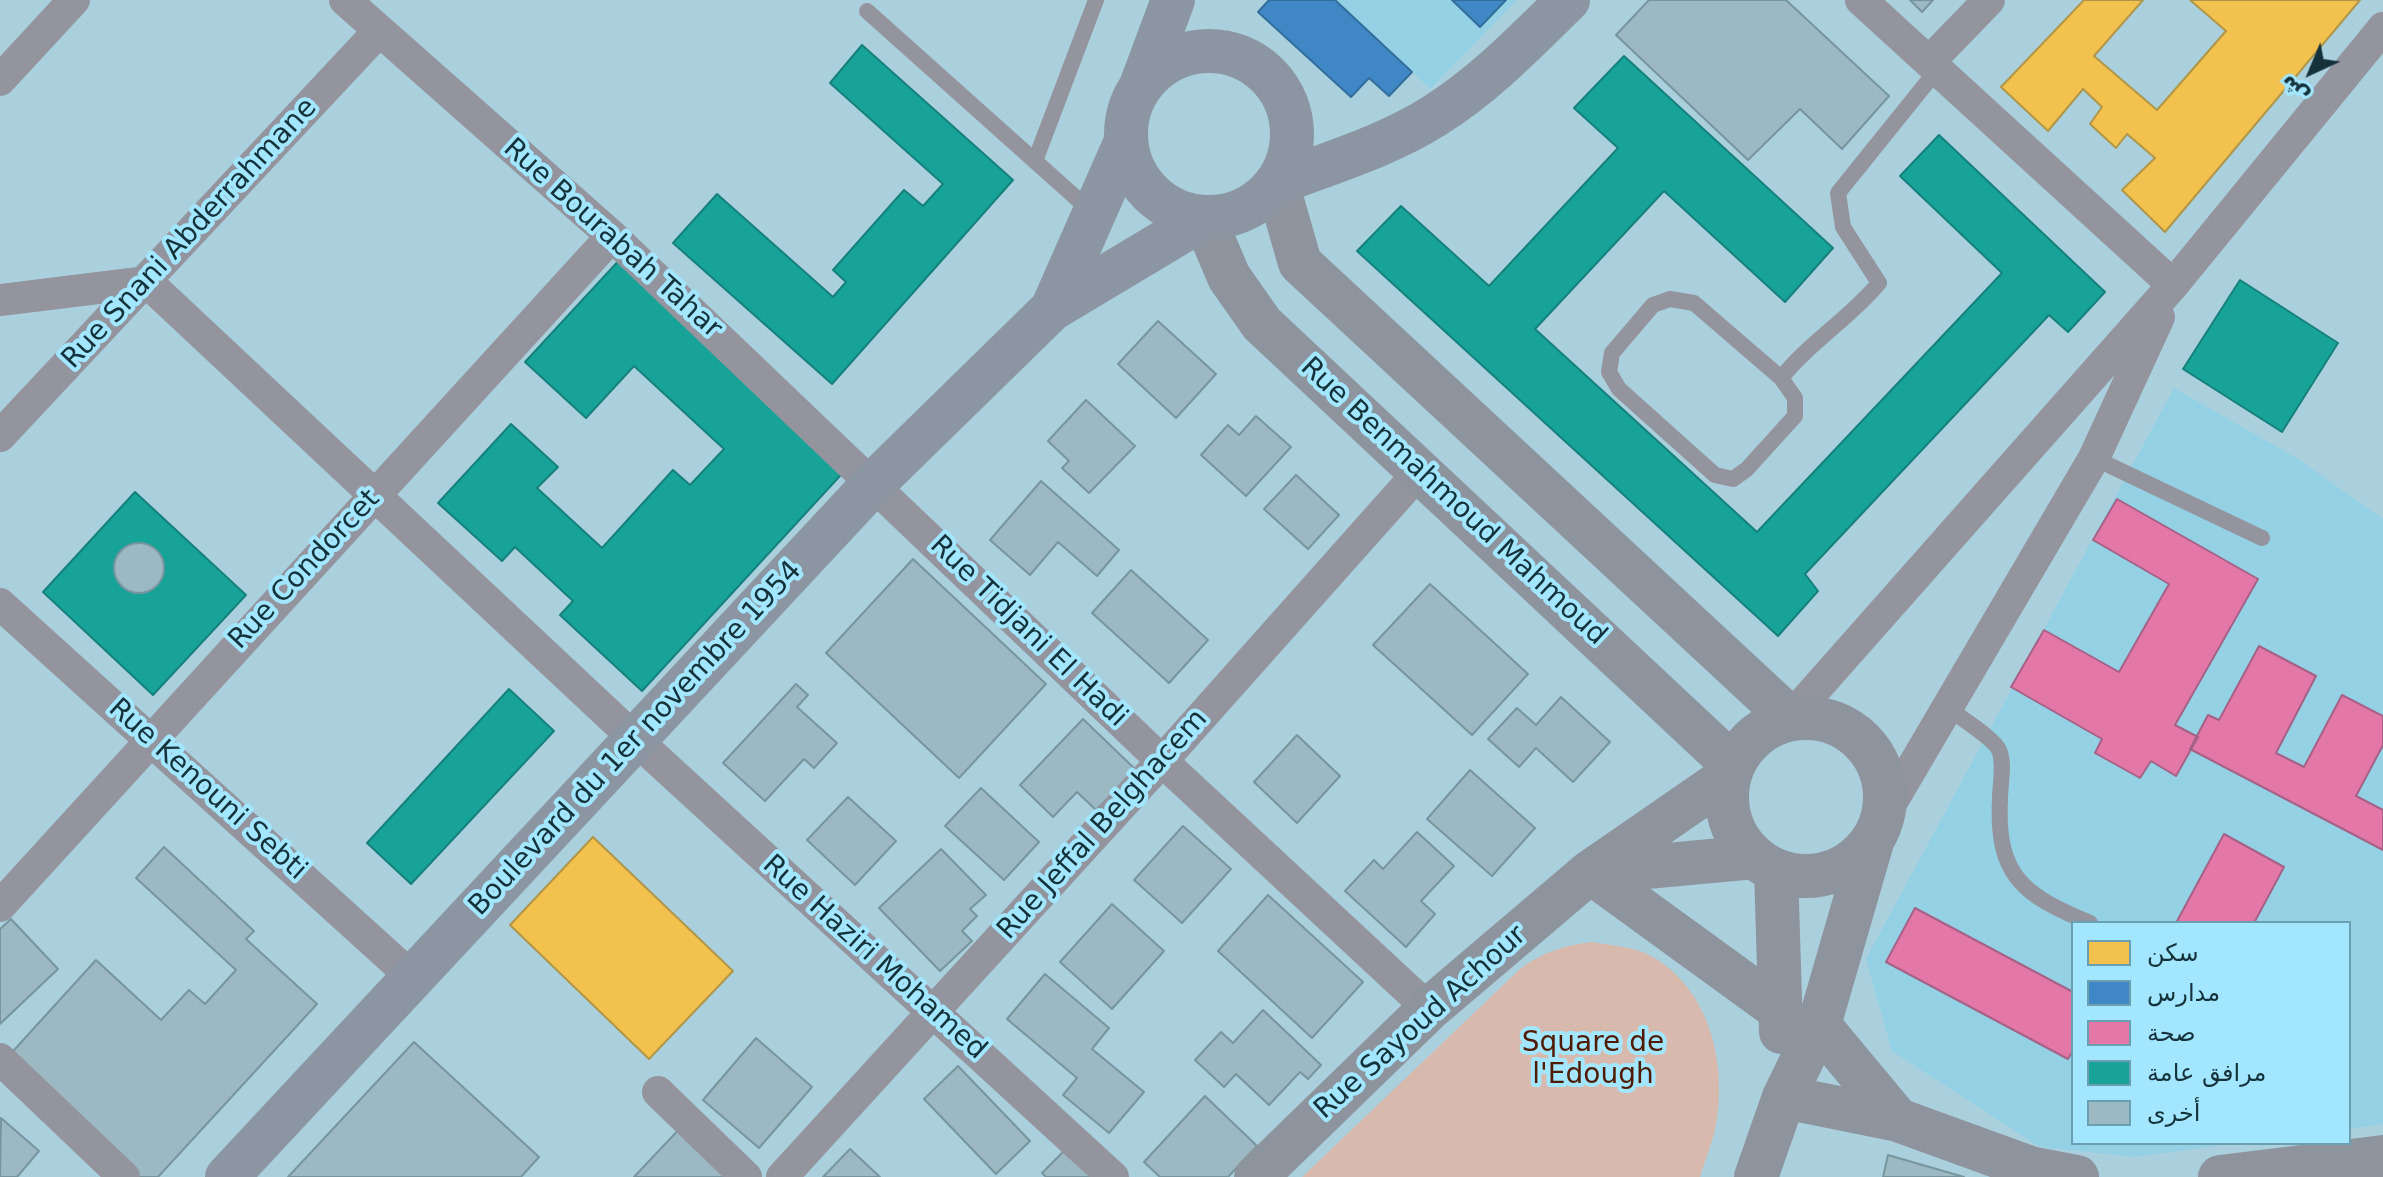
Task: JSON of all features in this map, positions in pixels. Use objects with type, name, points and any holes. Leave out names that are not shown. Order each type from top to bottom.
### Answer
[{"type":"main road","points":[[1141,86],[1159,67],[1182,55],[1208,51],[1234,55],[1257,67],[1276,85],[1289,108],[1292,134],[1289,160],[1277,183],[1257,203],[1232,215],[1204,218],[1181,212],[1160,201],[1143,184],[1131,164],[1126,141],[1128,112],[1173,0]]},
{"type":"main road","points":[[1277,183],[1372,147],[1434,117],[1504,62],[1568,0]]},
{"type":"main road","points":[[1052,309],[1126,141]]},
{"type":"main road","points":[[1277,183],[1300,263],[1790,718]]},
{"type":"main road","points":[[1052,309],[1204,218]]},
{"type":"main road","name":"Rue Benmahmoud Mahmoud","points":[[1204,218],[1229,277],[1262,324],[1421,470],[1731,770]]},
{"type":"main road","name":"Boulevard du 1er novembre 1954","points":[[227,1177],[873,484],[1052,309]]},
{"type":"main road","points":[[1756,1177],[1784,1097],[1800,1018],[1877,830],[1885,790],[1879,764],[1863,742],[1842,726],[1816,717],[1790,718],[1766,727],[1746,743],[1731,770],[1726,789],[1728,814],[1737,838],[1765,864],[1800,1018]]},
{"type":"main road","name":"Rue Sayoud Achour","points":[[1256,1177],[1429,1009],[1590,872],[1731,770]]},
{"type":"main road","points":[[1590,872],[1765,864],[1802,876],[1829,874],[1853,861],[1877,830]]},
{"type":"main road","points":[[1590,872],[1800,1018],[1898,1120]]},
{"type":"main road","points":[[1784,1097],[1898,1120],[2030,1168],[2077,1177]]},
{"type":"main road","points":[[2220,1177],[2383,1157]]},
{"type":"street","points":[[0,80],[74,0]]},
{"type":"street","name":"Rue Bourabah Tahar","points":[[345,0],[612,236],[873,484]]},
{"type":"street","points":[[1861,0],[2173,285]]},
{"type":"street","points":[[1933,66],[1989,0]]},
{"type":"street","points":[[1790,718],[2173,285],[2383,28]]},
{"type":"street","name":"Rue Snani Abderrahmane","points":[[0,436],[379,31]]},
{"type":"street","name":"Rue Condorcet","points":[[0,906],[150,737],[612,236]]},
{"type":"street","points":[[0,300],[147,282]]},
{"type":"street","name":"Rue Haziri Mohamed","points":[[147,282],[636,740],[1113,1177]]},
{"type":"street","points":[[1877,830],[2094,458],[2173,285]]},
{"type":"street","name":"Rue Jeffal Belghacem","points":[[786,1175],[1421,470]]},
{"type":"street","name":"Rue Tidjani El Hadi","points":[[873,484],[1162,761],[1429,1009]]},
{"type":"street","name":"Rue Kenouni Sebti","points":[[0,604],[413,978]]},
{"type":"street","points":[[0,1059],[124,1177]]},
{"type":"street","points":[[658,1092],[746,1177]]},
{"type":"lane","points":[[1035,161],[1096,0]]},
{"type":"lane","points":[[867,11],[1094,214]]},
{"type":"lane","points":[[1781,378],[1802,352],[1864,301],[1879,283],[1843,227],[1838,193],[1933,66]]},
{"type":"lane","points":[[1670,299],[1694,303],[1781,378],[1795,398],[1795,416],[1747,469],[1733,479],[1715,475],[1619,389],[1609,372],[1612,353],[1653,305],[1670,299]]},
{"type":"lane","points":[[2094,458],[2262,538]]},
{"type":"lane","points":[[1948,708],[1998,747],[2002,761],[1998,839],[2012,875],[2050,907],[2085,921]]},
{"type":"shaded area","points":[[1269,0],[1517,0],[1430,89],[1412,72],[1389,96],[1369,79],[1351,97],[1258,12]]},
{"type":"shaded area","points":[[2174,388],[2298,459],[2383,519],[2383,1124],[2351,1129],[2351,921],[2071,921],[2071,1145],[2224,1145],[2135,1157],[2040,1147],[1892,1051],[1866,959]]},
{"type":"green space","name":"Square de l'Edough","points":[[1591,942],[1645,953],[1667,967],[1685,984],[1699,1005],[1716,1053],[1719,1079],[1715,1130],[1700,1177],[1302,1177],[1520,969],[1554,951]]},
{"type":"building: سكن","points":[[2084,0],[2143,0],[2094,56],[2157,110],[2226,31],[2190,0],[2360,0],[2165,232],[2122,190],[2155,158],[2127,134],[2116,148],[2090,124],[2102,107],[2083,89],[2048,131],[2001,87]]},
{"type":"building: سكن","points":[[593,837],[733,971],[649,1059],[510,925]]},
{"type":"building: مدارس","points":[[1269,0],[1335,0],[1412,72],[1389,96],[1369,78],[1351,97],[1258,12]]},
{"type":"building: مدارس","points":[[1452,0],[1506,0],[1480,27]]},
{"type":"building: صحة","points":[[2117,499],[2258,579],[2175,725],[2198,737],[2176,776],[2151,761],[2140,778],[2095,753],[2102,739],[2011,687],[2044,630],[2119,672],[2169,584],[2093,540]]},
{"type":"building: صحة","points":[[2259,646],[2316,676],[2276,753],[2304,767],[2342,695],[2383,716],[2383,745],[2356,796],[2383,810],[2383,850],[2190,749],[2208,715],[2219,720]]},
{"type":"building: صحة","points":[[2224,834],[2284,867],[2255,921],[2177,921]]},
{"type":"building: صحة","points":[[1915,908],[2071,991],[2071,1054],[2068,1059],[1886,962]]},
{"type":"building: مرافق عامة","points":[[862,45],[1013,180],[832,384],[673,243],[717,194],[833,297],[846,282],[833,270],[904,190],[923,206],[943,184],[830,83]]},
{"type":"building: مرافق عامة","points":[[1624,56],[1833,248],[1785,302],[1664,191],[1535,329],[1757,532],[2002,273],[1900,176],[1939,135],[2105,292],[2068,332],[2049,315],[1805,574],[1818,591],[1778,636],[1357,251],[1401,206],[1489,286],[1618,148],[1574,108]]},
{"type":"building: مرافق عامة","points":[[623,256],[850,465],[642,691],[560,615],[573,601],[515,547],[502,561],[438,503],[511,424],[558,467],[537,488],[602,548],[673,470],[690,485],[724,449],[634,366],[586,418],[525,362]]},
{"type":"building: مرافق عامة","points":[[2240,280],[2338,343],[2282,432],[2183,369]]},
{"type":"building: مرافق عامة","points":[[135,492],[246,595],[153,695],[43,592]]},
{"type":"building: مرافق عامة","points":[[509,689],[554,731],[411,884],[367,843]]},
{"type":"building: أخرى","points":[[1649,0],[1786,0],[1889,96],[1842,149],[1800,109],[1748,160],[1616,35]]},
{"type":"building: أخرى","points":[[1910,0],[1933,0],[1922,12]]},
{"type":"building: أخرى","points":[[1158,321],[1216,374],[1176,418],[1118,364]]},
{"type":"building: أخرى","points":[[1086,400],[1135,446],[1089,493],[1062,468],[1069,461],[1048,441]]},
{"type":"building: أخرى","points":[[1256,416],[1291,447],[1246,496],[1201,455],[1228,425],[1239,435]]},
{"type":"building: أخرى","points":[[1296,475],[1339,515],[1308,549],[1264,509]]},
{"type":"building: أخرى","points":[[1041,481],[1119,550],[1097,576],[1058,542],[1030,575],[990,540]]},
{"type":"building: أخرى","points":[[139,543],[156,551],[164,568],[156,585],[139,593],[122,585],[114,568],[122,551]]},
{"type":"building: أخرى","points":[[913,559],[1046,684],[959,778],[826,653]]},
{"type":"building: أخرى","points":[[1131,570],[1208,640],[1169,683],[1092,613]]},
{"type":"building: أخرى","points":[[1430,584],[1528,674],[1472,735],[1373,645]]},
{"type":"building: أخرى","points":[[796,684],[808,695],[797,707],[837,743],[814,768],[804,759],[765,801],[723,763]]},
{"type":"building: أخرى","points":[[1561,697],[1610,742],[1573,782],[1536,748],[1519,767],[1488,739],[1517,708],[1536,725]]},
{"type":"building: أخرى","points":[[1083,719],[1136,770],[1096,810],[1077,792],[1053,817],[1020,785]]},
{"type":"building: أخرى","points":[[1297,735],[1340,776],[1297,823],[1254,782]]},
{"type":"building: أخرى","points":[[1470,770],[1535,828],[1492,876],[1427,819]]},
{"type":"building: أخرى","points":[[981,788],[1039,842],[1004,880],[945,826]]},
{"type":"building: أخرى","points":[[848,797],[896,841],[855,885],[807,840]]},
{"type":"building: أخرى","points":[[1183,826],[1231,869],[1182,923],[1134,880]]},
{"type":"building: أخرى","points":[[1417,832],[1454,866],[1421,901],[1435,914],[1406,947],[1345,891],[1374,860],[1383,869]]},
{"type":"building: أخرى","points":[[164,847],[254,931],[246,939],[317,1004],[158,1177],[132,1177],[5,1060],[96,960],[161,1020],[189,990],[205,1004],[236,970],[136,878]]},
{"type":"building: أخرى","points":[[941,849],[986,895],[970,909],[977,916],[962,931],[972,941],[940,971],[879,908]]},
{"type":"building: أخرى","points":[[1268,895],[1363,982],[1312,1038],[1218,951]]},
{"type":"building: أخرى","points":[[1112,904],[1164,951],[1112,1009],[1060,962]]},
{"type":"building: أخرى","points":[[11,919],[58,969],[0,1024],[0,929]]},
{"type":"building: أخرى","points":[[1045,974],[1109,1028],[1092,1049],[1144,1092],[1109,1133],[1063,1095],[1077,1078],[1007,1019]]},
{"type":"building: أخرى","points":[[1263,1010],[1321,1065],[1308,1079],[1300,1072],[1269,1105],[1236,1074],[1224,1087],[1195,1060],[1221,1032],[1233,1043]]},
{"type":"building: أخرى","points":[[756,1038],[812,1087],[759,1148],[703,1100]]},
{"type":"building: أخرى","points":[[414,1042],[539,1157],[521,1177],[288,1177]]},
{"type":"building: أخرى","points":[[958,1066],[1030,1141],[996,1174],[924,1099]]},
{"type":"building: أخرى","points":[[1205,1096],[1257,1146],[1228,1177],[1160,1177],[1144,1162]]},
{"type":"building: أخرى","points":[[1,1118],[39,1151],[17,1177],[0,1177]]},
{"type":"building: أخرى","points":[[684,1124],[733,1177],[634,1177]]},
{"type":"building: أخرى","points":[[1068,1147],[1098,1177],[1046,1177],[1042,1173]]},
{"type":"building: أخرى","points":[[850,1149],[880,1177],[823,1177]]},
{"type":"building: أخرى","points":[[1888,1155],[1964,1177],[1883,1177]]}]
